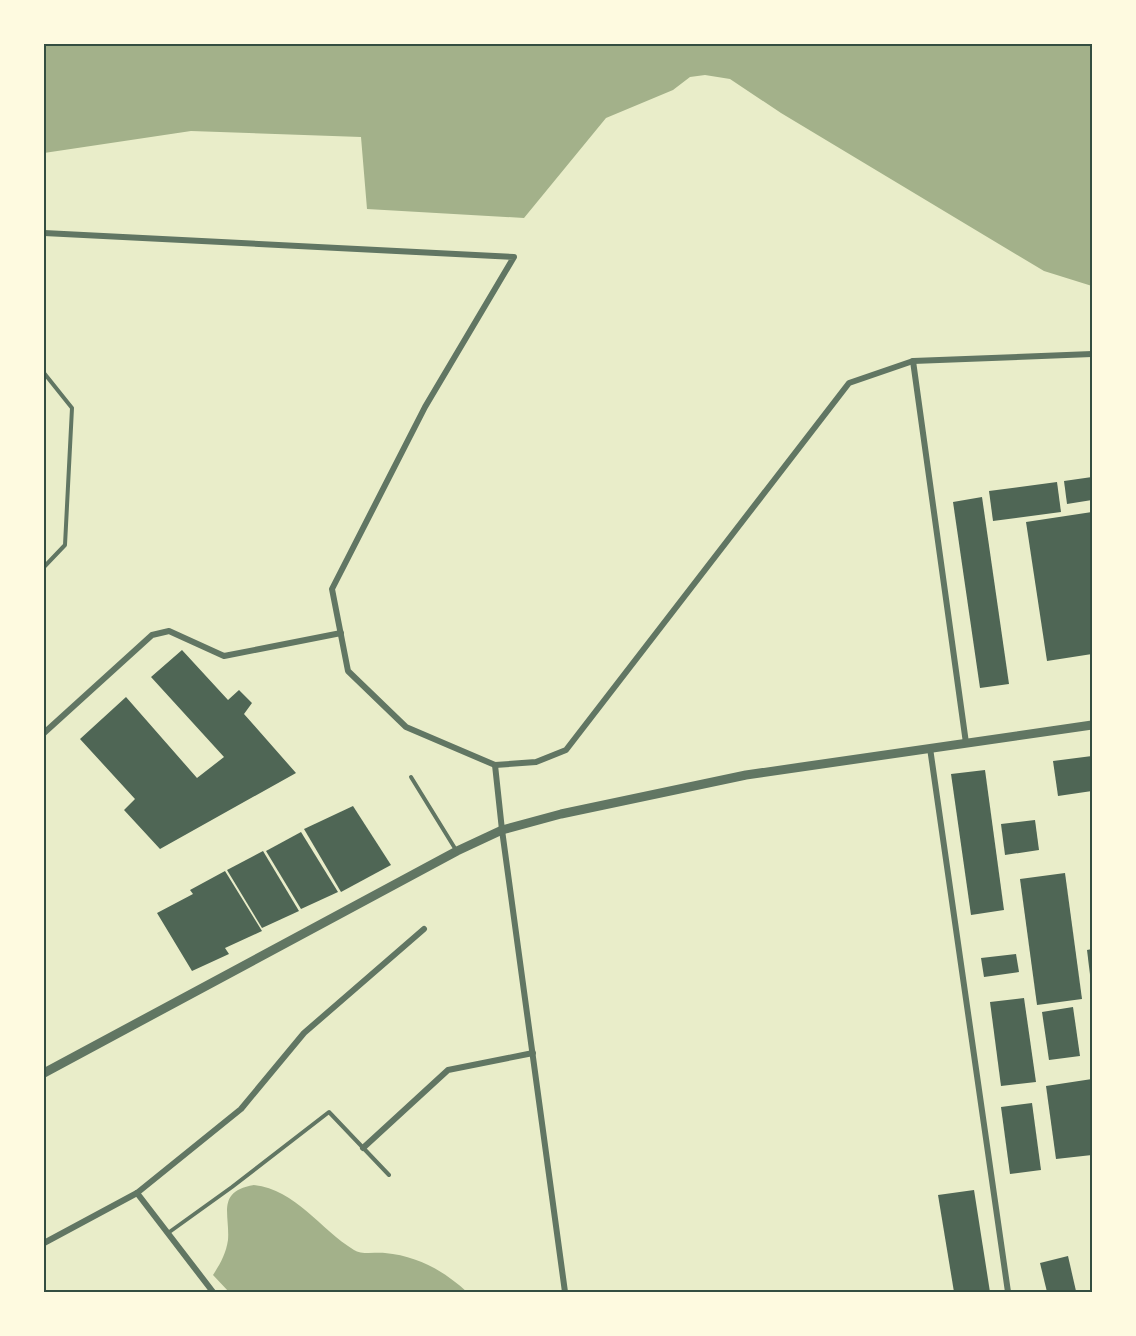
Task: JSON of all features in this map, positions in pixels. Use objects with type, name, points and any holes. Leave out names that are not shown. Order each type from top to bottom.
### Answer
[{"type":"street","points":[[44,233],[514,257],[425,407],[332,589],[348,671],[406,727],[495,765],[536,762],[566,750],[849,383],[913,361],[1092,354]]},
{"type":"street","points":[[913,361],[966,743]]},
{"type":"street","points":[[44,733],[152,635],[169,631],[224,656],[341,633]]},
{"type":"street","points":[[44,1073],[457,851],[502,830],[561,814],[746,775],[1092,725]]},
{"type":"street","points":[[930,748],[1008,1293]]},
{"type":"street","points":[[495,765],[565,1293]]},
{"type":"street","points":[[44,1243],[137,1193],[241,1109],[304,1033],[424,929]]},
{"type":"street","points":[[363,1148],[448,1070],[532,1053]]},
{"type":"street","points":[[137,1193],[213,1293]]},
{"type":"lane","points":[[44,373],[72,408],[65,545],[44,567]]},
{"type":"lane","points":[[411,777],[457,851]]},
{"type":"lane","points":[[168,1233],[329,1112],[389,1175]]},
{"type":"shaded area","points":[[44,44],[1092,44],[1092,286],[1044,271],[781,113],[730,79],[705,75],[690,77],[673,90],[606,118],[524,218],[367,209],[361,137],[191,131],[44,153]]},
{"type":"shaded area","points":[[254,1185],[283,1194],[357,1252],[397,1255],[419,1261],[440,1271],[467,1292],[229,1292],[213,1275],[227,1245],[228,1205],[234,1193]]},
{"type":"building","points":[[1092,477],[1092,500],[1067,504],[1064,481]]},
{"type":"building","points":[[1057,482],[1061,512],[993,521],[989,491]]},
{"type":"building","points":[[982,497],[1009,684],[980,688],[953,502]]},
{"type":"building","points":[[1092,512],[1092,654],[1047,661],[1026,522]]},
{"type":"building","points":[[182,650],[228,700],[239,690],[252,703],[244,714],[296,773],[160,849],[124,810],[135,799],[80,739],[126,697],[197,778],[224,757],[151,677]]},
{"type":"building","points":[[1092,756],[1092,791],[1058,796],[1053,761]]},
{"type":"building","points":[[985,770],[1004,910],[971,915],[951,774]]},
{"type":"building","points":[[353,806],[391,865],[341,892],[304,829]]},
{"type":"building","points":[[1035,820],[1039,850],[1005,855],[1001,824]]},
{"type":"building","points":[[301,832],[338,892],[301,909],[266,851]]},
{"type":"building","points":[[263,851],[299,911],[262,928],[227,870]]},
{"type":"building","points":[[225,871],[262,931],[225,948],[229,954],[192,971],[157,913],[193,894],[190,890]]},
{"type":"building","points":[[1065,873],[1082,999],[1037,1005],[1020,879]]},
{"type":"building","points":[[1092,949],[1092,983],[1091,983],[1087,950]]},
{"type":"building","points":[[1016,954],[1019,972],[984,977],[981,958]]},
{"type":"building","points":[[1024,998],[1036,1082],[1001,1086],[990,1002]]},
{"type":"building","points":[[1073,1007],[1080,1056],[1049,1060],[1042,1012]]},
{"type":"building","points":[[1092,1079],[1092,1155],[1056,1159],[1046,1086]]},
{"type":"building","points":[[1032,1103],[1041,1170],[1010,1174],[1001,1107]]},
{"type":"building","points":[[974,1190],[990,1292],[954,1292],[938,1195]]},
{"type":"building","points":[[1068,1256],[1076,1291],[1047,1292],[1040,1263]]}]
